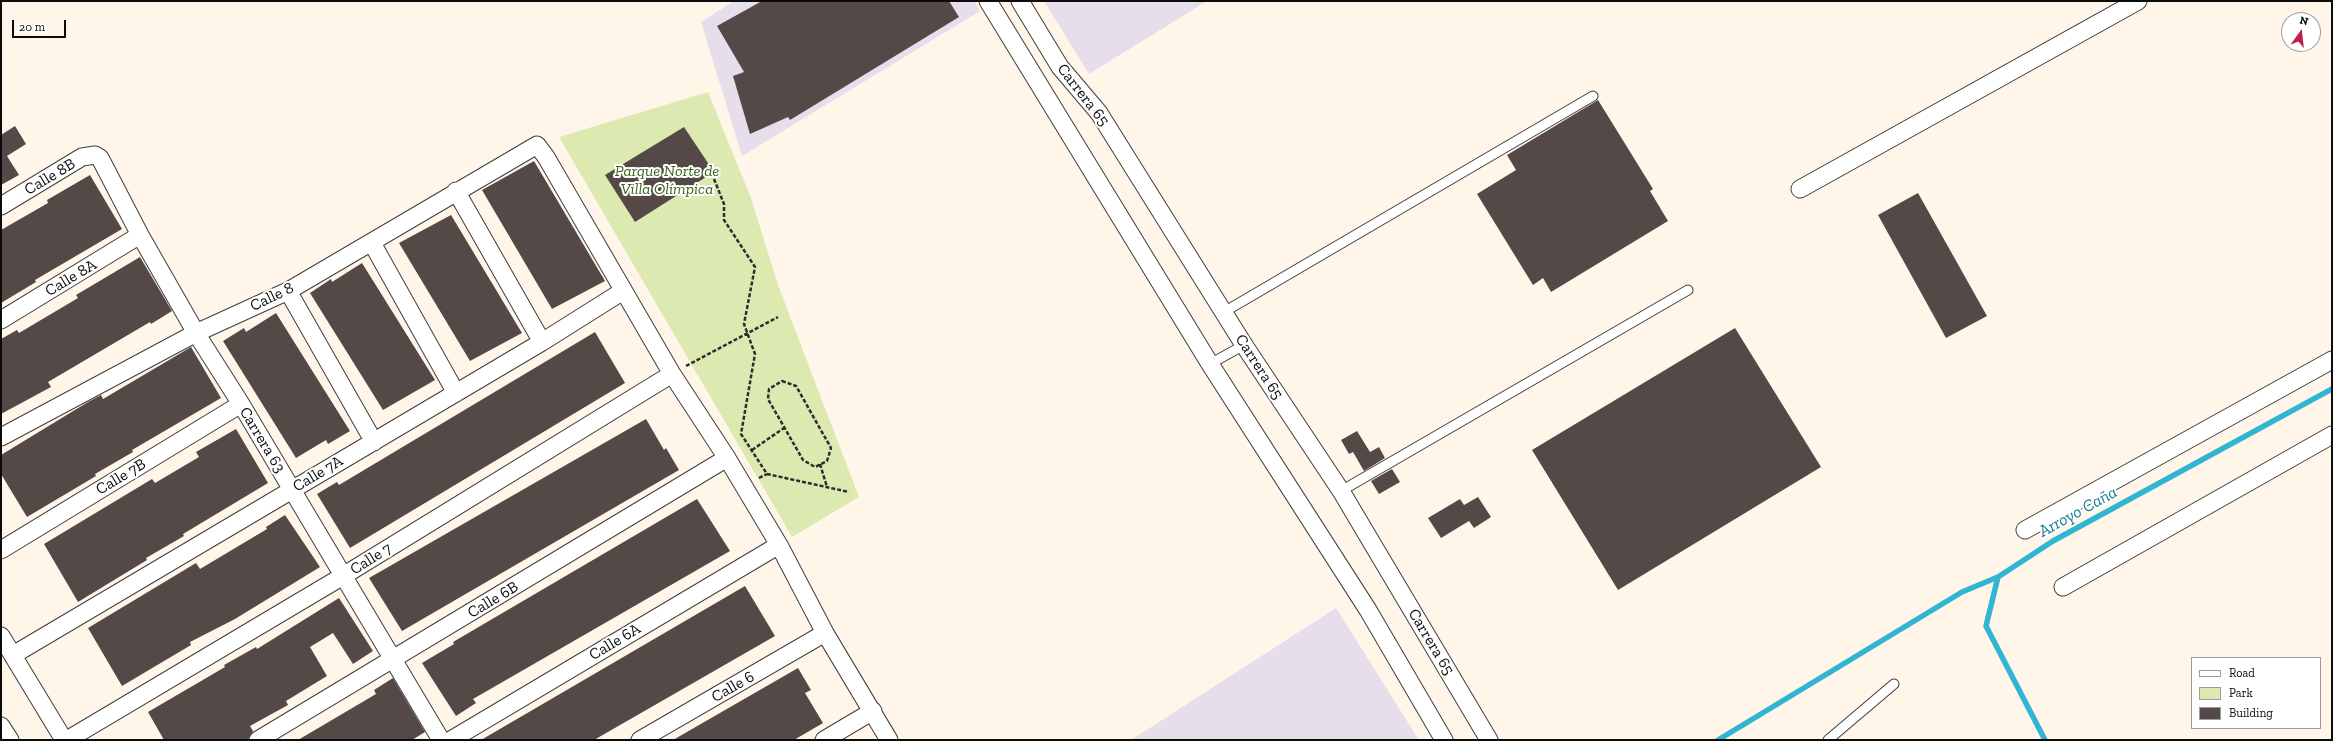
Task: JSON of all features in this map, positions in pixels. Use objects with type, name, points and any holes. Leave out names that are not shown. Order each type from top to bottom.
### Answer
[{"type":"street","name":"Carrera 65","points":[[988,1],[1210,364],[1368,610],[1444,740]]},
{"type":"street","name":"Carrera 65","points":[[1020,1],[1060,67],[1099,113],[1244,345],[1341,491],[1489,740]]},
{"type":"street","points":[[1800,189],[2138,1]]},
{"type":"street","name":"Calle 8","points":[[1,437],[196,333],[288,291],[372,243],[456,191],[537,145],[546,157],[623,291]]},
{"type":"street","name":"Calle 8B","points":[[1,206],[82,157],[95,156],[100,158]]},
{"type":"street","name":"Carrera 63","points":[[100,158],[140,235],[196,333],[241,404],[441,740]]},
{"type":"street","points":[[456,191],[542,342]]},
{"type":"street","name":"Calle 8A","points":[[1,320],[140,235]]},
{"type":"street","points":[[372,243],[456,393]]},
{"type":"street","points":[[288,291],[374,442]]},
{"type":"street","points":[[623,291],[672,374],[727,458],[779,545],[826,633],[889,740]]},
{"type":"street","name":"Calle 7A","points":[[13,655],[542,342],[623,291]]},
{"type":"street","points":[[2025,530],[2332,360]]},
{"type":"street","name":"Calle 7","points":[[67,740],[343,576],[672,374]]},
{"type":"street","name":"Calle 7B","points":[[1,550],[241,404]]},
{"type":"street","points":[[2063,587],[2332,435]]},
{"type":"street","name":"Calle 6B","points":[[258,740],[394,660],[727,458]]},
{"type":"street","name":"Calle 6A","points":[[451,740],[779,545]]},
{"type":"street","name":"Calle 6","points":[[640,740],[826,633]]},
{"type":"street","points":[[1,636],[64,740]]},
{"type":"street","points":[[824,740],[873,711]]},
{"type":"street","points":[[1,726],[10,740]]},
{"type":"lane","points":[[1224,312],[1593,96]]},
{"type":"lane","points":[[1341,491],[1688,290]]},
{"type":"lane","points":[[1210,364],[1244,345]]},
{"type":"lane","points":[[1828,740],[1894,684]]},
{"type":"path","points":[[714,179],[724,204],[724,220],[755,268],[744,324],[755,354],[741,434],[768,474],[849,492]]},
{"type":"path","points":[[672,374],[778,318]]},
{"type":"path","points":[[782,381],[796,386],[831,448],[827,461],[820,464],[815,466],[803,460],[768,399],[769,389],[782,381]]},
{"type":"path","points":[[752,450],[784,428]]},
{"type":"path","points":[[820,464],[827,488]]},
{"type":"shaded area","points":[[734,1],[974,1],[980,11],[742,156],[701,22]]},
{"type":"shaded area","points":[[1044,1],[1207,1],[1089,74]]},
{"type":"shaded area","points":[[1336,608],[1419,740],[1131,740]]},
{"type":"green space","name":"Parque Norte de Villa Olímpica","points":[[708,92],[751,198],[778,285],[859,497],[792,537],[559,137]]},
{"type":"building","points":[[762,1],[949,1],[959,17],[790,120],[788,117],[750,134],[733,76],[744,72],[717,26]]},
{"type":"building","points":[[1598,100],[1653,189],[1650,191],[1668,221],[1551,292],[1543,278],[1533,285],[1477,194],[1516,170],[1507,155]]},
{"type":"building","points":[[15,126],[26,144],[7,156],[19,175],[1,185],[1,135]]},
{"type":"building","points":[[684,127],[714,172],[635,222],[605,175]]},
{"type":"building","points":[[534,161],[605,281],[552,309],[482,190]]},
{"type":"building","points":[[90,175],[122,229],[35,280],[36,282],[1,303],[1,230],[48,203],[47,200]]},
{"type":"building","points":[[1918,193],[1987,316],[1946,338],[1878,215]]},
{"type":"building","points":[[451,215],[522,333],[470,361],[399,243]]},
{"type":"building","points":[[140,257],[172,311],[151,324],[150,322],[48,382],[51,387],[1,414],[1,339],[17,330],[19,333],[78,298],[76,295]]},
{"type":"building","points":[[362,263],[435,380],[383,410],[310,293],[331,279],[332,282]]},
{"type":"building","points":[[276,313],[350,431],[328,444],[326,440],[296,458],[223,341],[244,328],[246,332]]},
{"type":"building","points":[[1735,328],[1821,467],[1618,590],[1532,450]]},
{"type":"building","points":[[595,332],[625,383],[350,548],[317,494],[337,482],[339,485]]},
{"type":"building","points":[[191,347],[221,398],[132,450],[133,452],[95,474],[96,476],[27,517],[1,474],[1,455],[88,402],[101,395],[103,399]]},
{"type":"building","points":[[646,419],[664,450],[666,448],[679,470],[402,631],[369,578]]},
{"type":"building","points":[[236,429],[268,483],[183,534],[184,536],[146,558],[147,560],[78,602],[44,544],[152,479],[155,483],[199,457],[196,452]]},
{"type":"building","points":[[1357,431],[1370,452],[1379,447],[1385,458],[1364,471],[1353,452],[1349,454],[1341,440]]},
{"type":"building","points":[[1392,469],[1400,482],[1379,494],[1371,481]]},
{"type":"building","points":[[1478,497],[1491,517],[1474,528],[1469,521],[1441,538],[1428,518],[1460,499],[1464,505]]},
{"type":"building","points":[[697,499],[730,551],[473,699],[476,703],[456,716],[422,663],[454,644],[453,642]]},
{"type":"building","points":[[285,515],[320,567],[235,619],[190,642],[191,645],[122,686],[88,628],[196,563],[200,569],[267,529],[266,527]]},
{"type":"building","points":[[745,586],[775,636],[594,740],[481,740]]},
{"type":"building","points":[[339,598],[373,651],[353,664],[333,633],[310,647],[327,676],[286,701],[288,705],[250,726],[253,731],[248,740],[164,740],[148,712],[225,667],[224,665],[256,647],[257,649]]},
{"type":"building","points":[[798,668],[811,690],[805,693],[823,723],[794,740],[673,740]]},
{"type":"building","points":[[393,678],[425,732],[412,740],[298,740],[376,694],[374,690]]},
{"type":"waterway","name":"Arroyo Caña","points":[[2045,740],[1986,626],[1998,577],[2053,541],[2332,389]]},
{"type":"waterway","points":[[1718,740],[1962,592],[1998,577]]}]
